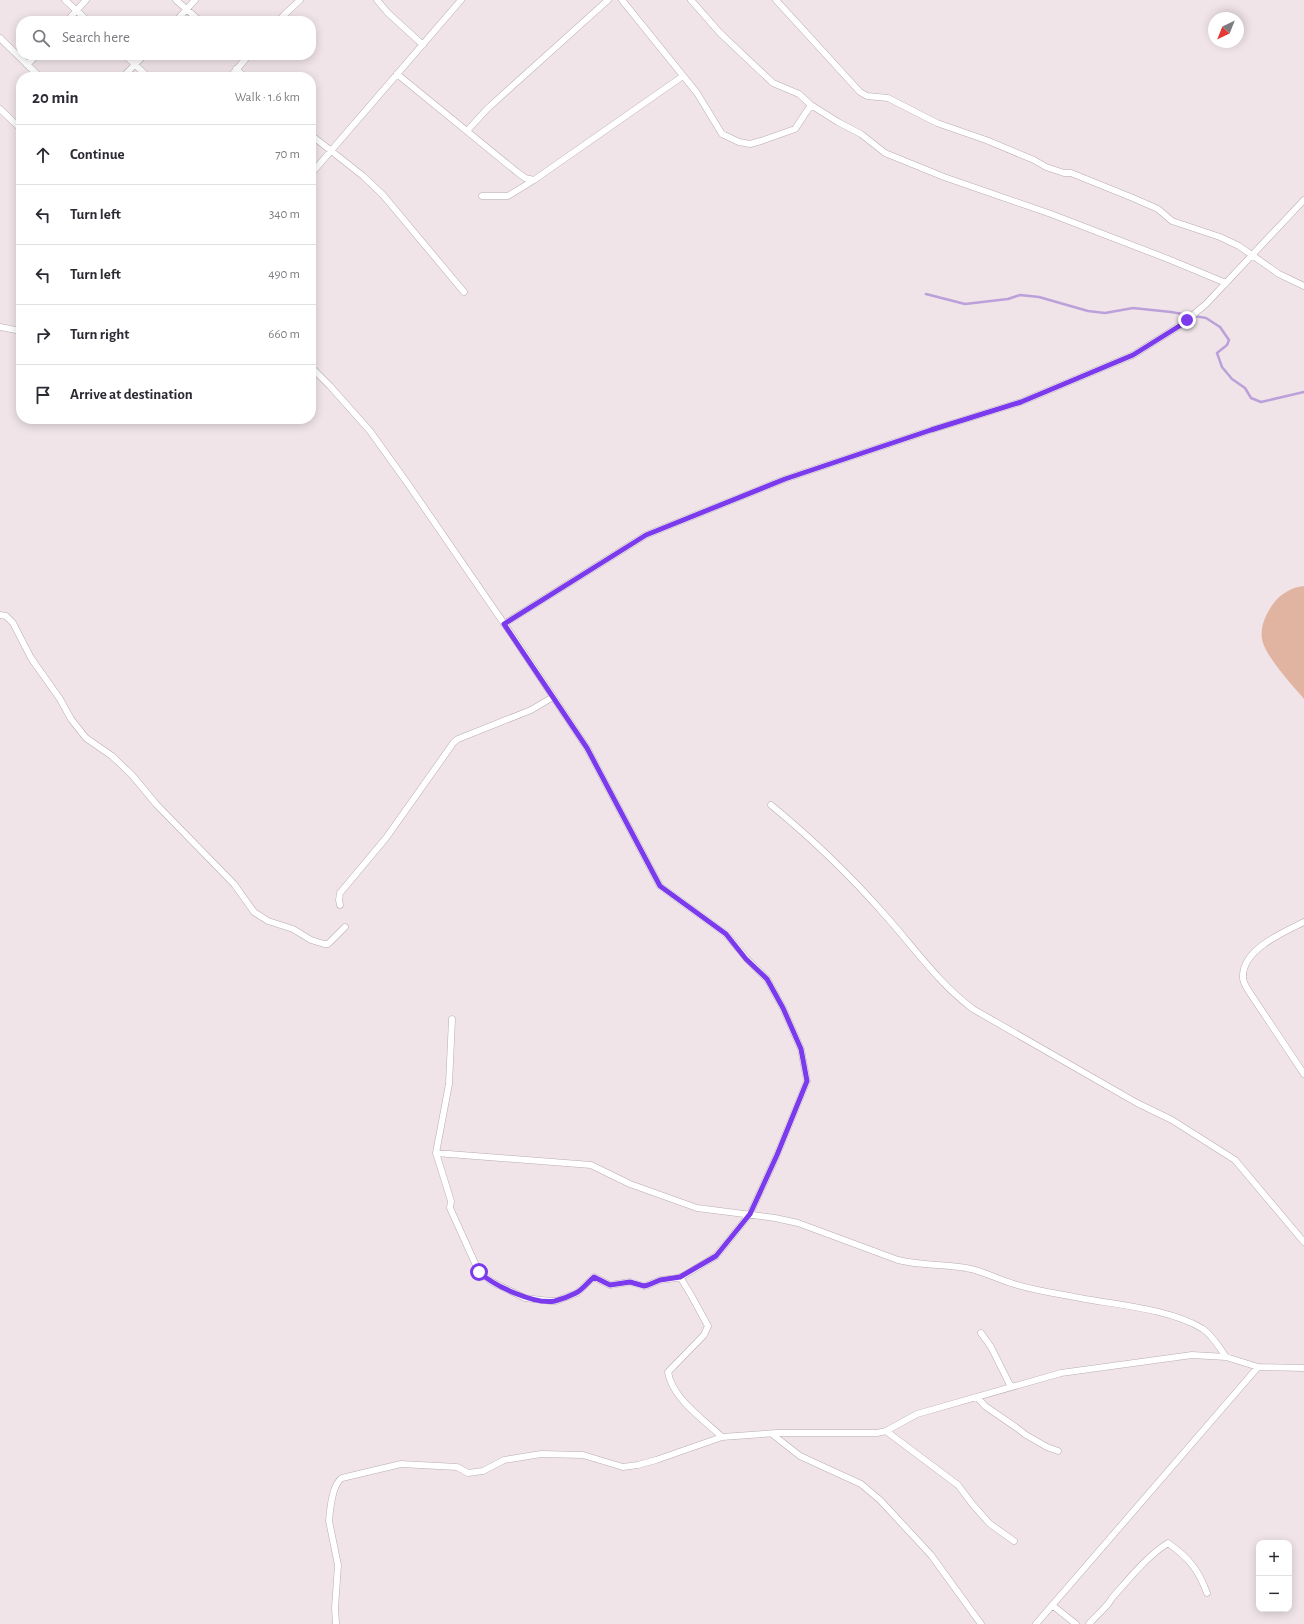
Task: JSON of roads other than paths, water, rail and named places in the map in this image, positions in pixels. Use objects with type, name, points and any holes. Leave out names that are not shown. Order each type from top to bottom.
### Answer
[{"type":"street","points":[[65,0],[83,16]]},
{"type":"street","points":[[72,16],[86,0]]},
{"type":"street","points":[[176,0],[194,16]]},
{"type":"street","points":[[180,16],[195,0]]},
{"type":"street","points":[[283,16],[300,0]]},
{"type":"street","points":[[377,0],[388,13],[423,45]]},
{"type":"street","points":[[316,168],[461,0]]},
{"type":"street","points":[[467,131],[487,109],[608,0]]},
{"type":"street","points":[[622,0],[697,93],[722,134],[739,142],[750,144],[795,129],[811,105]]},
{"type":"street","points":[[691,0],[720,33],[773,83],[799,94],[811,105],[861,134],[885,153],[944,177],[1065,219],[1226,283]]},
{"type":"street","points":[[776,0],[860,92],[868,96],[888,98],[937,123],[986,140],[1034,160],[1046,167],[1064,173],[1071,173],[1097,182],[1158,209],[1172,221],[1220,237],[1239,246],[1251,256],[1279,274],[1304,286]]},
{"type":"street","points":[[0,38],[16,54]]},
{"type":"street","points":[[22,60],[35,72]]},
{"type":"street","points":[[27,65],[32,60]]},
{"type":"street","points":[[131,60],[143,72]]},
{"type":"street","points":[[128,72],[139,60]]},
{"type":"street","points":[[234,72],[244,60]]},
{"type":"street","points":[[236,69],[239,72]]},
{"type":"street","points":[[397,74],[525,178],[534,180]]},
{"type":"street","points":[[482,196],[508,196],[534,180],[683,76]]},
{"type":"street","points":[[0,109],[16,124]]},
{"type":"street","points":[[316,139],[363,176],[383,195],[464,292]]},
{"type":"street","points":[[504,624],[646,535],[785,479],[931,430],[1021,402],[1133,355],[1181,325],[1206,304],[1304,200]]},
{"type":"street","points":[[0,328],[16,330]]},
{"type":"street","points":[[316,372],[370,431],[408,484],[553,697],[587,748],[660,886],[726,934],[746,959],[767,979],[783,1008],[801,1049],[807,1081],[777,1155],[750,1214],[716,1256],[680,1277],[660,1280],[644,1286],[630,1282],[610,1285],[594,1277],[577,1293],[556,1301],[526,1298],[492,1282],[479,1272],[450,1208],[451,1201],[436,1153],[449,1084],[452,1019]]},
{"type":"street","points":[[0,615],[6,616],[13,623],[31,658],[60,699],[71,719],[86,738],[112,756],[127,770],[156,804],[234,884],[254,912],[268,921],[293,929],[311,940],[324,944],[328,944],[345,927]]},
{"type":"street","points":[[340,905],[340,893],[386,838],[454,742],[458,739],[531,710],[553,697]]},
{"type":"street","points":[[771,805],[801,829],[842,868],[884,913],[956,997],[973,1009],[1130,1099],[1172,1120],[1235,1160],[1304,1242]]},
{"type":"street","points":[[1304,922],[1267,941],[1250,958],[1244,967],[1242,976],[1250,994],[1304,1074]]},
{"type":"street","points":[[436,1153],[591,1165],[630,1184],[697,1208],[775,1218],[798,1224],[898,1260],[915,1264],[986,1272],[1010,1283],[1029,1288],[1134,1307],[1187,1321],[1204,1329],[1211,1335],[1226,1357]]},
{"type":"street","points":[[680,1277],[708,1326],[704,1335],[668,1372],[670,1382],[677,1394],[722,1437]]},
{"type":"street","points":[[981,1333],[992,1347],[1011,1387]]},
{"type":"street","points":[[336,1624],[335,1608],[338,1565],[329,1521],[335,1487],[340,1479],[401,1464],[457,1467],[468,1473],[483,1471],[504,1460],[541,1454],[583,1455],[623,1467],[656,1460],[722,1437],[772,1434],[877,1433],[886,1431],[917,1414],[1060,1373],[1192,1355],[1226,1357],[1258,1367],[1304,1368]]},
{"type":"street","points":[[1036,1624],[1258,1367]]},
{"type":"street","points":[[977,1397],[985,1406],[1026,1435],[1047,1447],[1058,1450]]},
{"type":"street","points":[[886,1431],[958,1485],[990,1524],[1014,1541]]},
{"type":"street","points":[[772,1434],[800,1456],[861,1484],[880,1500],[931,1555],[981,1624]]},
{"type":"street","points":[[1089,1624],[1103,1608],[1110,1604],[1112,1598],[1138,1568],[1160,1548],[1168,1543],[1184,1555],[1196,1570],[1207,1593]]},
{"type":"street","points":[[1052,1605],[1076,1624]]},
{"type":"waterway","points":[[926,294],[965,304],[1008,299],[1020,295],[1039,297],[1088,311],[1105,313],[1133,308],[1206,318],[1220,327],[1229,340],[1227,345],[1217,353],[1222,367],[1232,379],[1245,388],[1251,398],[1261,402],[1304,392]]}]
